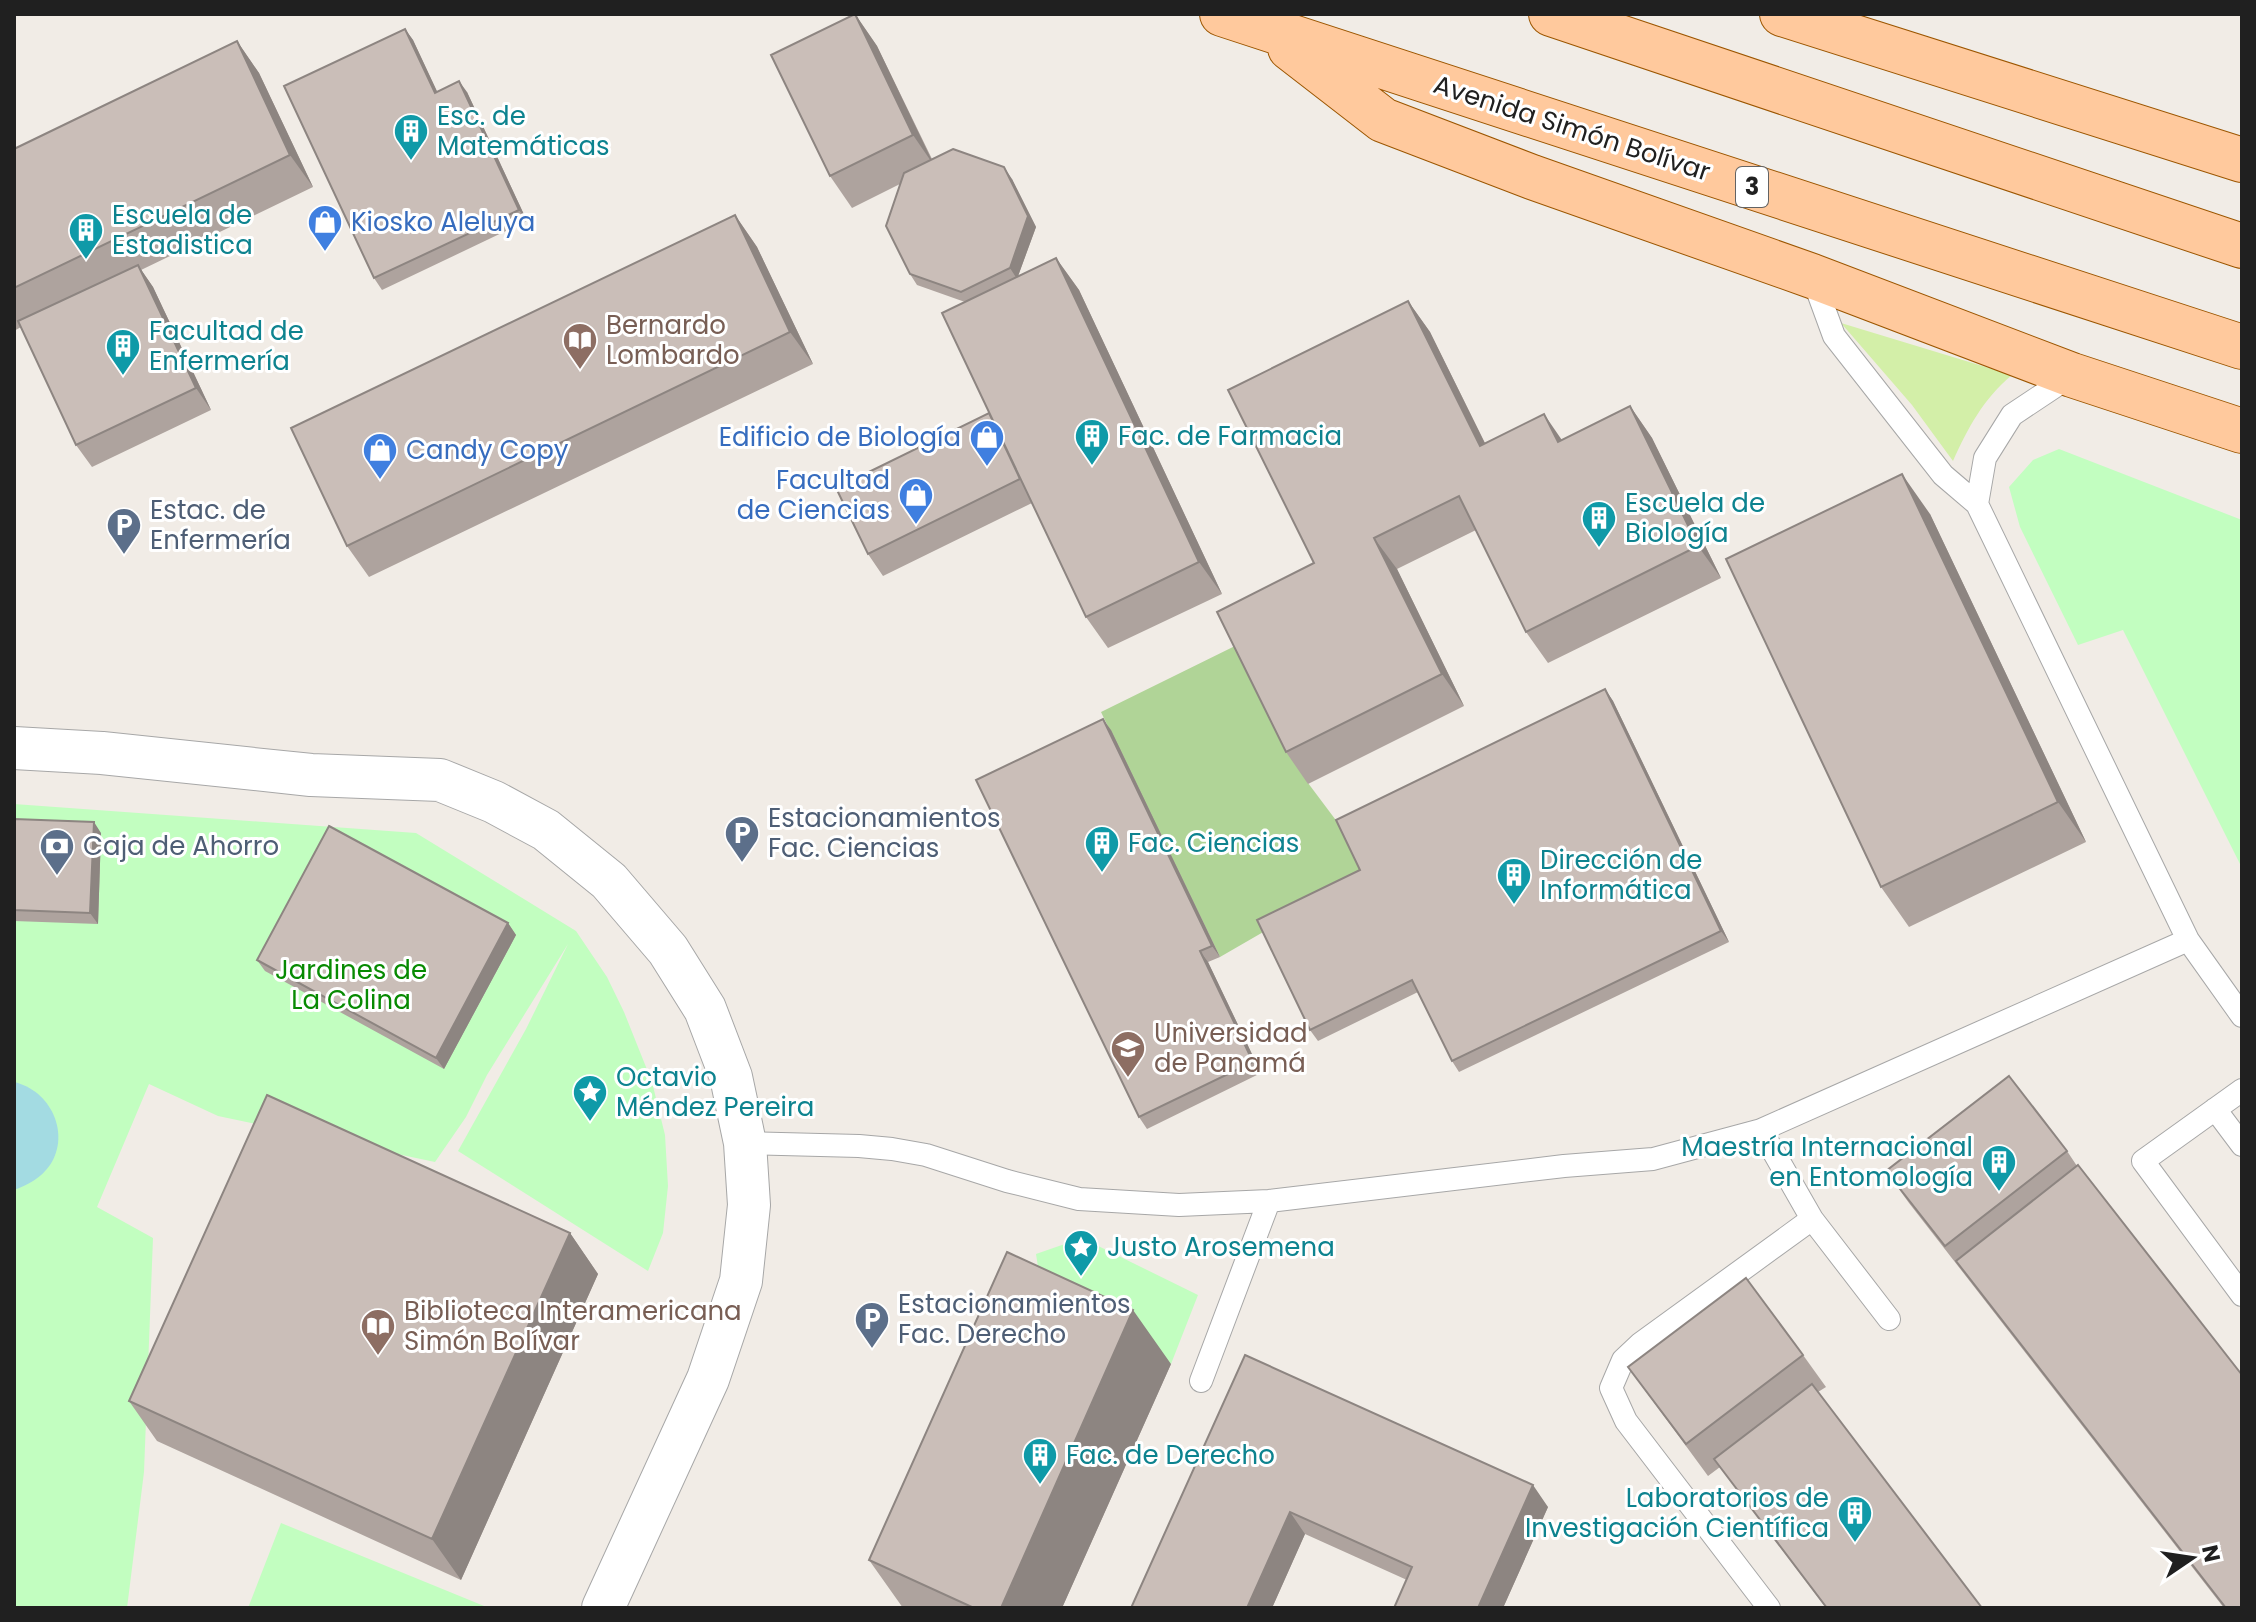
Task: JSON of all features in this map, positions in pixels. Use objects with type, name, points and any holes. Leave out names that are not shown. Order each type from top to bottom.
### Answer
[{"type":"main road","name":"Avenida Simón Bolívar","points":[[1222,14],[2242,347]]},
{"type":"main road","points":[[1551,14],[2242,246]]},
{"type":"main road","points":[[1782,14],[2242,160]]},
{"type":"main road","points":[[1263,27],[1383,120],[1532,177],[1812,276],[2072,375],[2242,431]]},
{"type":"street","points":[[14,748],[102,753],[311,775],[440,780],[546,830],[609,881],[668,950],[705,1009],[731,1077],[745,1143],[749,1205],[741,1281],[708,1379],[603,1608]]},
{"type":"lane","points":[[1812,276],[1834,336],[1943,475],[1977,504],[2188,940],[2242,1016]]},
{"type":"lane","points":[[1977,504],[1985,458],[2012,415],[2072,375]]},
{"type":"lane","points":[[745,1143],[892,1149],[926,1155],[1007,1181],[1079,1199],[1179,1205],[1269,1201],[1564,1166],[1653,1159],[1761,1130],[2188,940]]},
{"type":"lane","points":[[2242,1090],[2143,1161],[2242,1295]]},
{"type":"lane","points":[[2215,1109],[2242,1145]]},
{"type":"lane","points":[[1761,1130],[1812,1219],[1889,1319]]},
{"type":"lane","points":[[1201,1381],[1269,1201]]},
{"type":"lane","points":[[1769,1608],[1626,1421],[1611,1388],[1623,1360],[1640,1344],[1812,1219]]},
{"type":"green space","points":[[1841,323],[2012,375],[1977,415],[1953,461],[1912,405]]},
{"type":"green space","points":[[2059,449],[2242,520],[2242,868],[2123,630],[2078,645],[2020,527],[2009,487],[2033,460]]},
{"type":"green space","points":[[1239,644],[1308,783],[1344,831],[1368,881],[1265,931],[1220,957],[1101,712]]},
{"type":"green space","name":"Jardines de La Colina","points":[[14,804],[416,833],[576,931],[607,977],[624,1012],[652,1082],[665,1135],[668,1186],[663,1233],[648,1271],[458,1151],[526,1029],[568,944],[487,1075],[466,1117],[435,1162],[218,1116],[149,1084],[97,1207],[153,1238],[144,1472],[127,1608],[14,1608]]},
{"type":"green space","points":[[1082,1238],[1198,1295],[1171,1364],[1044,1305],[1036,1254]]},
{"type":"green space","points":[[281,1523],[489,1608],[248,1608]]},
{"type":"water","points":[[14,1082],[38,1094],[47,1103],[57,1127],[58,1140],[56,1153],[46,1170],[14,1190]]},
{"type":"building","points":[[855,14],[913,135],[830,176],[771,55]]},
{"type":"building","name":"Esc. de Matemáticas","points":[[405,29],[435,93],[459,81],[519,210],[374,278],[284,86]]},
{"type":"building","name":"Escuela de Estadistica","points":[[237,41],[290,155],[14,288],[14,149]]},
{"type":"building","points":[[953,149],[1004,167],[1028,216],[1010,268],[961,292],[910,274],[886,226],[904,173]]},
{"type":"building","points":[[735,215],[790,332],[347,546],[291,428]]},
{"type":"building","name":"Fac. de Farmacia","points":[[1056,258],[1199,562],[1086,617],[942,313]]},
{"type":"building","name":"Facultad de Enfermería","points":[[138,265],[196,388],[76,445],[18,321]]},
{"type":"building","name":"Escuela de Biología","points":[[1408,301],[1480,446],[1544,414],[1558,442],[1630,406],[1698,546],[1526,632],[1459,496],[1374,538],[1442,674],[1286,752],[1217,612],[1314,563],[1228,390]]},
{"type":"building","points":[[989,413],[1020,479],[868,554],[836,488]]},
{"type":"building","points":[[1902,474],[2058,802],[1881,887],[1726,559]]},
{"type":"building","name":"Dirección de Informática","points":[[1605,689],[1721,931],[1452,1061],[1412,980],[1310,1030],[1257,920],[1360,870],[1336,820]]},
{"type":"building","name":"Fac. Ciencias","points":[[1103,719],[1212,946],[1200,951],[1253,1062],[1139,1117],[976,780]]},
{"type":"building","name":"Caja de Ahorro","points":[[14,819],[94,822],[90,913],[14,910]]},
{"type":"building","points":[[329,826],[508,923],[436,1058],[257,960]]},
{"type":"building","points":[[2009,1076],[2067,1151],[1945,1246],[1886,1171]]},
{"type":"building","name":"Biblioteca Interamericana Simón Bolívar","points":[[267,1095],[570,1233],[432,1539],[129,1401]]},
{"type":"building","points":[[2078,1165],[2242,1375],[2242,1608],[2226,1608],[1956,1261]]},
{"type":"building","points":[[1007,1252],[1133,1310],[1001,1608],[974,1608],[869,1560]]},
{"type":"building","points":[[1746,1278],[1803,1355],[1686,1444],[1628,1367]]},
{"type":"building","points":[[1245,1355],[1533,1485],[1478,1608],[1394,1608],[1412,1567],[1290,1512],[1247,1608],[1131,1608]]},
{"type":"building","name":"Laboratorios de Investigación Científica","points":[[1812,1384],[1982,1608],[1827,1608],[1714,1459]]},
{"type":"place","name":"Esc. de Matemáticas","points":[[411,162]]},
{"type":"place","name":"Kiosko Aleluya","points":[[325,253]]},
{"type":"place","name":"Escuela de Estadistica","points":[[86,261]]},
{"type":"place","name":"Bernardo Lombardo","points":[[580,371]]},
{"type":"place","name":"Facultad de Enfermería","points":[[123,377]]},
{"type":"place","name":"Fac. de Farmacia","points":[[1092,467]]},
{"type":"place","name":"Edificio de Biología","points":[[987,468]]},
{"type":"place","name":"Candy Copy","points":[[380,481]]},
{"type":"place","name":"Facultad de Ciencias","points":[[916,526]]},
{"type":"place","name":"Escuela de Biología","points":[[1599,549]]},
{"type":"place","name":"Estac. de Enfermería","points":[[124,556]]},
{"type":"place","name":"Estacionamientos Fac. Ciencias","points":[[742,864]]},
{"type":"place","name":"Fac. Ciencias","points":[[1102,874]]},
{"type":"place","name":"Caja de Ahorro","points":[[57,877]]},
{"type":"place","name":"Dirección de Informática","points":[[1514,906]]},
{"type":"place","name":"Universidad de Panamá","points":[[1128,1079]]},
{"type":"place","name":"Octavio Méndez Pereira","points":[[590,1123]]},
{"type":"place","name":"Maestría Internacional en Entomología","points":[[1999,1193]]},
{"type":"place","name":"Justo Arosemena","points":[[1081,1278]]},
{"type":"place","name":"Estacionamientos Fac. Derecho","points":[[872,1350]]},
{"type":"place","name":"Biblioteca Interamericana Simón Bolívar","points":[[378,1357]]},
{"type":"place","name":"Fac. de Derecho","points":[[1040,1486]]},
{"type":"place","name":"Laboratorios de Investigación Científica","points":[[1855,1544]]}]
